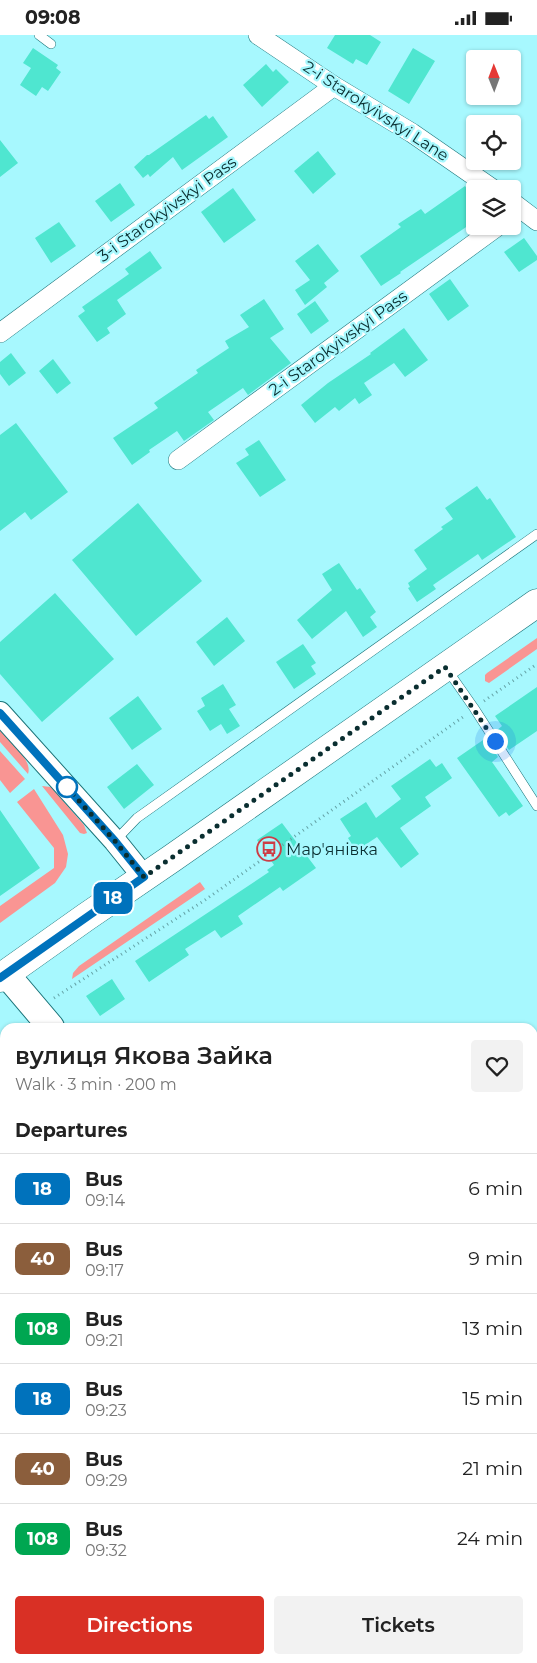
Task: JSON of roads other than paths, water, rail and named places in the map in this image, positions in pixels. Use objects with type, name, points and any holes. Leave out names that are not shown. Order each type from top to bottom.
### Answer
[{"type":"main road","points":[[47,1023],[3,976],[537,603]]},
{"type":"street","name":"2-i Starokyivskyi Lane","points":[[258,35],[334,86],[412,133],[480,180]]},
{"type":"street","name":"3-i Starokyivskyi Pass","points":[[0,333],[334,86]]},
{"type":"street","points":[[521,212],[537,221]]},
{"type":"street","name":"2-i Starokyivskyi Pass","points":[[178,460],[486,235]]},
{"type":"street","points":[[0,713],[115,841],[144,877]]},
{"type":"lane","points":[[39,35],[51,44]]},
{"type":"lane","points":[[115,841],[137,818],[537,535]]},
{"type":"lane","points":[[445,667],[474,708],[537,806]]},
{"type":"place","name":"Мар'янівка","points":[[269,849]]}]
